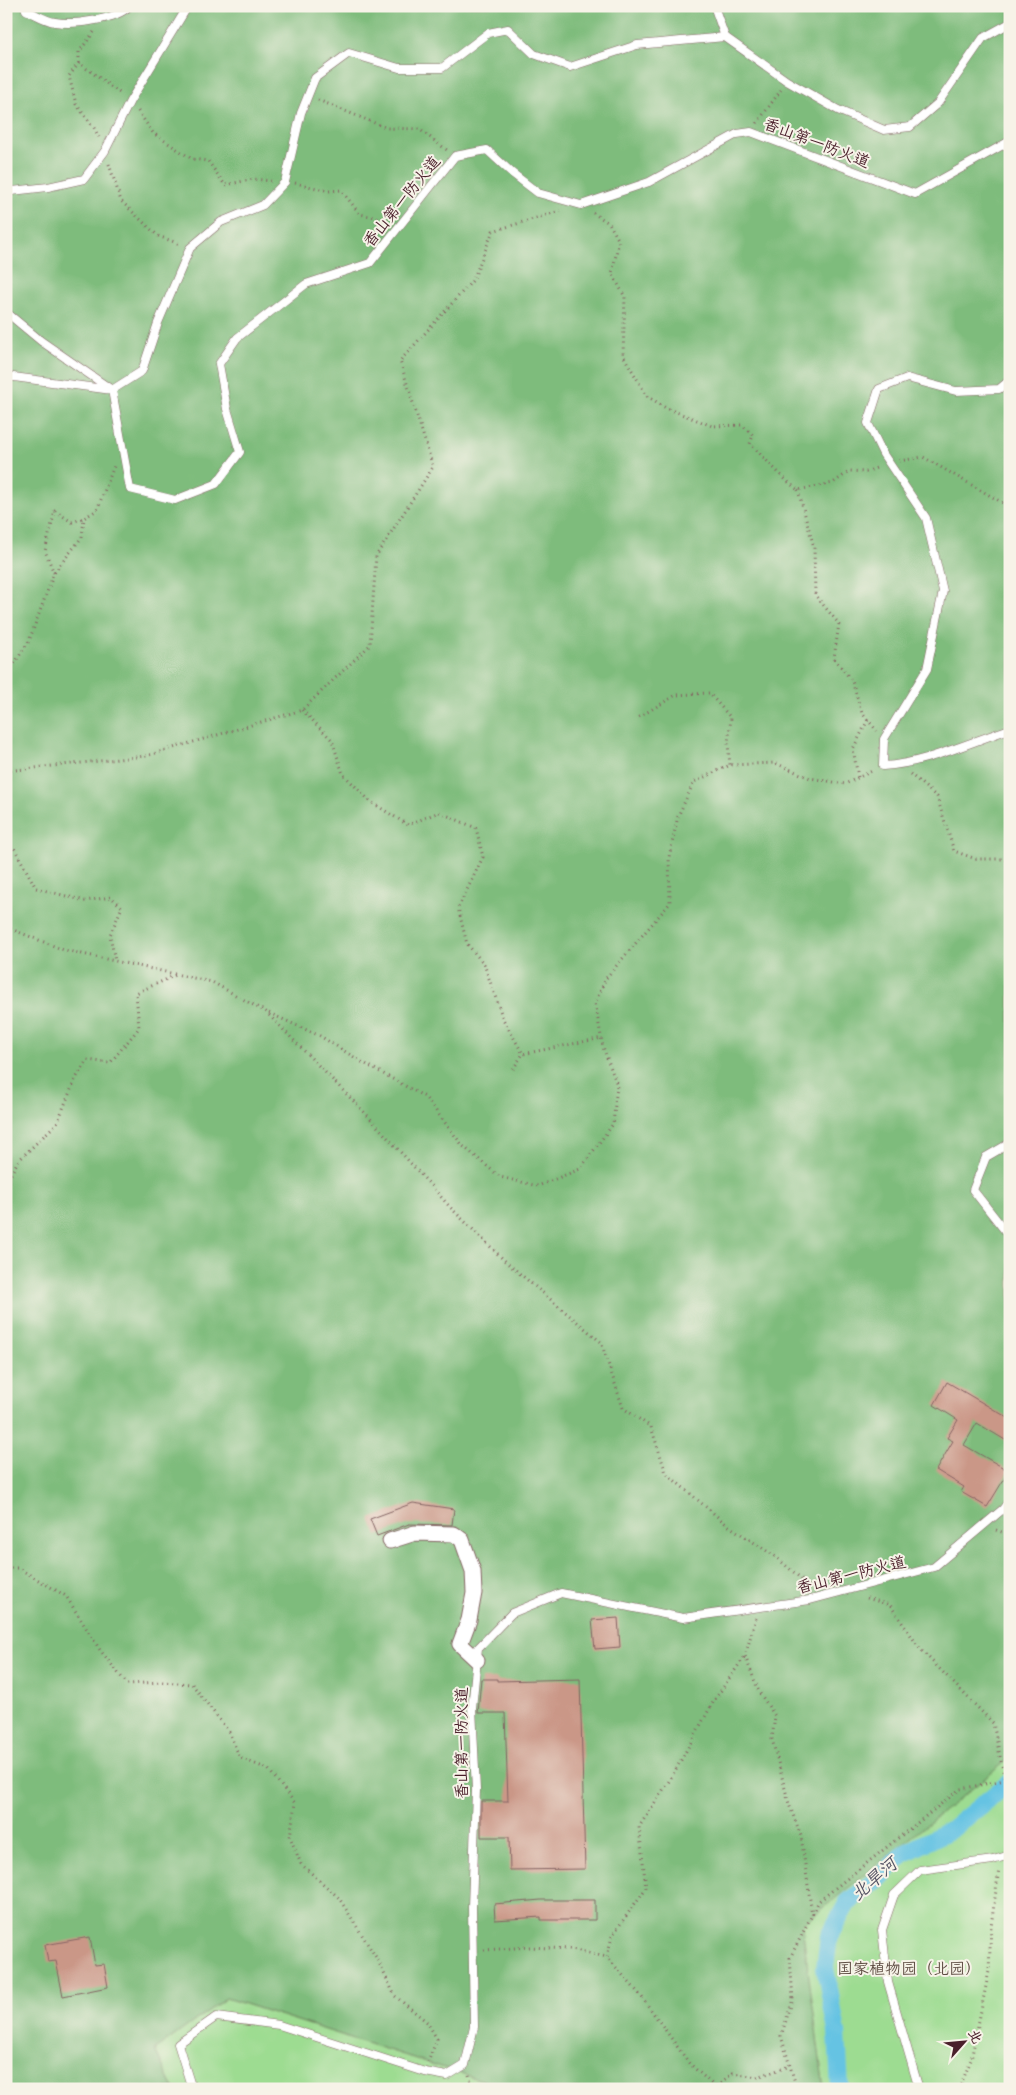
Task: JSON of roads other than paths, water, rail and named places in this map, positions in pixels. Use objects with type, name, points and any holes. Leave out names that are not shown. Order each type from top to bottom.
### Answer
[{"type":"street","points":[[390,1541],[415,1533],[454,1534],[462,1540],[473,1571],[474,1593],[469,1620],[460,1644],[477,1660]]},
{"type":"lane","points":[[25,6],[26,10],[55,22],[102,20],[125,10],[129,6]]},
{"type":"lane","points":[[6,186],[12,192],[48,188],[84,179],[105,151],[130,101],[188,6]]},
{"type":"lane","points":[[714,6],[725,37],[787,81],[838,110],[884,130],[910,127],[938,103],[983,38],[1010,23]]},
{"type":"lane","points":[[6,376],[112,390],[142,371],[158,323],[190,248],[222,222],[263,205],[285,182],[302,113],[315,78],[349,53],[399,68],[442,68],[488,33],[508,29],[534,54],[570,68],[637,45],[725,37]]},
{"type":"lane","name":"香山第一防火道","points":[[112,390],[130,489],[175,500],[216,484],[240,452],[227,408],[219,364],[237,338],[306,284],[370,263],[455,156],[487,150],[512,173],[538,192],[581,205],[649,182],[736,134],[751,132],[914,194],[1010,141]]},
{"type":"lane","points":[[6,312],[42,342],[112,390]]},
{"type":"lane","points":[[1010,380],[999,389],[956,391],[907,378],[879,388],[868,424],[890,463],[926,518],[943,591],[927,669],[884,739],[883,766],[900,765],[1010,729]]},
{"type":"lane","points":[[1010,1144],[986,1157],[973,1190],[1010,1236]]},
{"type":"lane","name":"香山第一防火道","points":[[192,2089],[178,2044],[216,2017],[279,2025],[425,2072],[447,2076],[465,2065],[474,2026],[472,1907],[476,1790],[472,1708],[478,1648],[512,1613],[561,1593],[683,1618],[822,1597],[934,1567],[1004,1509],[1010,1500]]},
{"type":"lane","points":[[919,2089],[888,1982],[882,1930],[894,1895],[920,1870],[1010,1856]]},
{"type":"waterway","name":"北旱河","points":[[840,2089],[837,2032],[825,1968],[829,1936],[848,1902],[877,1880],[903,1854],[952,1829],[1010,1782]]},
{"type":"park label","name":"国家植物园（北园）","points":[[909,1968]]}]
